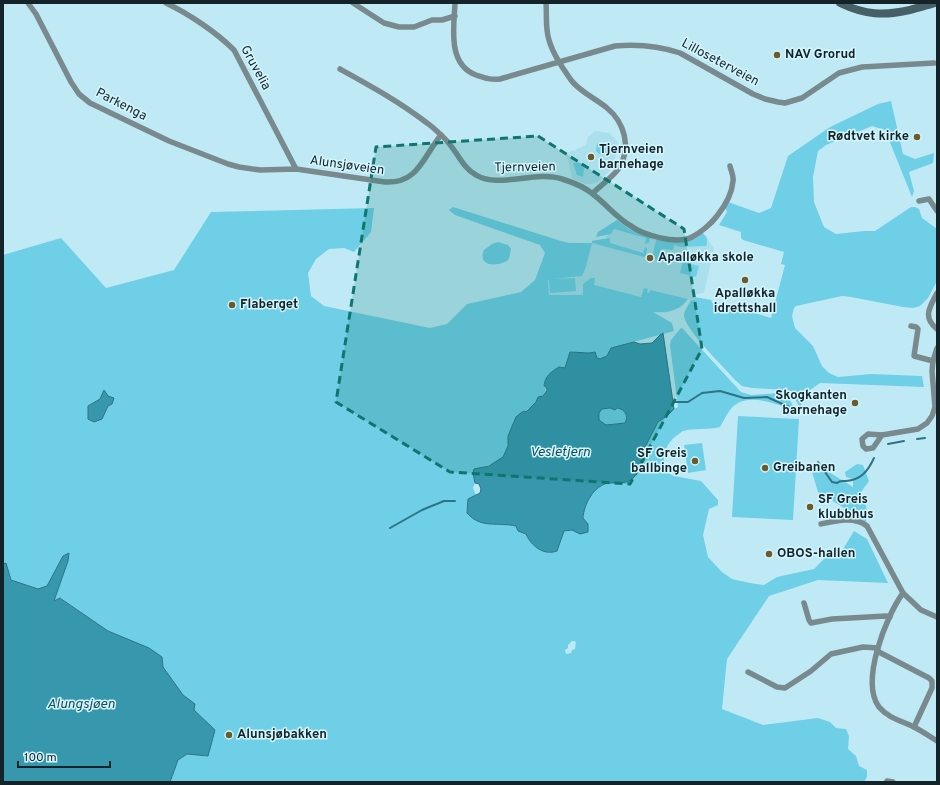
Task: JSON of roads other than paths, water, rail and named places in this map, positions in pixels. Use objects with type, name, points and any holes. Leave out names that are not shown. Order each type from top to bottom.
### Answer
[{"type":"street","name":"Parkenga","points":[[28,3],[36,14],[71,82],[80,94],[90,103],[169,141],[228,164]]},
{"type":"street","name":"Gruvelia","points":[[166,3],[194,19],[234,50],[296,169]]},
{"type":"street","points":[[353,3],[384,23],[399,27],[414,27],[432,20],[442,20],[455,16]]},
{"type":"street","name":"Lilloseterveien","points":[[455,3],[454,40],[456,54],[460,63],[466,70],[489,80],[500,79],[614,46],[642,46],[669,49],[680,53],[753,94],[765,99],[786,102],[802,98],[839,73],[862,67],[936,63]]},
{"type":"street","points":[[546,3],[548,38],[558,61],[572,81],[581,90],[615,115],[621,122],[625,136],[624,155],[619,168],[593,193]]},
{"type":"street","points":[[840,3],[856,10],[878,14],[892,14],[925,7],[935,3]]},
{"type":"street","points":[[911,10],[921,3]]},
{"type":"street","name":"Tjernveien","points":[[340,69],[377,90],[427,123],[456,151],[471,172],[482,178],[497,180],[534,176],[564,179],[593,193],[623,221],[643,233],[678,240],[691,238],[713,221],[727,201],[734,180],[730,166]]},
{"type":"street","name":"Alunsjøveien","points":[[228,164],[247,169],[296,169],[385,182],[403,181],[413,174],[441,135]]},
{"type":"street","points":[[919,201],[929,199],[937,211]]},
{"type":"street","points":[[937,293],[928,314],[930,322],[937,329]]},
{"type":"street","points":[[911,326],[916,327],[918,330],[914,356],[933,361]]},
{"type":"street","points":[[882,435],[918,429],[929,420],[934,412],[936,403],[932,371],[937,348]]},
{"type":"street","points":[[821,524],[838,521],[855,521],[867,526],[903,593],[921,610],[937,617]]},
{"type":"street","points":[[903,593],[890,617],[878,650],[872,672],[874,697],[880,708],[890,716],[914,727],[937,741]]},
{"type":"street","points":[[804,603],[811,623],[832,619],[875,616],[890,617]]},
{"type":"street","points":[[748,672],[777,687],[785,688],[812,671],[831,654],[863,647],[878,650],[932,681],[932,686],[914,727]]},
{"type":"water","name":"Vesletjern","points":[[663,333],[674,409],[658,422],[643,451],[646,457],[633,478],[626,482],[609,483],[594,491],[585,507],[583,518],[588,524],[588,532],[580,534],[572,530],[564,531],[557,551],[547,552],[538,549],[526,534],[518,531],[516,526],[484,523],[472,518],[467,513],[468,499],[480,493],[481,489],[479,484],[475,483],[473,473],[474,469],[489,466],[503,457],[508,446],[508,436],[516,417],[522,412],[527,411],[536,402],[538,397],[543,396],[547,390],[546,386],[544,386],[547,377],[559,367],[565,368],[570,352],[595,352],[597,358],[600,359],[607,356],[611,348],[634,342],[640,344],[652,343]],"holes":[[[610,408],[615,410],[617,408],[626,413],[627,418],[625,423],[606,425],[599,420],[599,413],[602,409]]]},
{"type":"water","points":[[104,390],[108,396],[114,398],[112,404],[108,406],[102,419],[94,422],[88,419],[88,406],[100,399]]},
{"type":"water","name":"Alungsjøen","points":[[69,553],[68,561],[54,601],[60,598],[108,631],[149,648],[162,657],[163,667],[183,695],[195,704],[194,710],[215,730],[208,756],[187,754],[178,760],[170,782],[3,782],[3,564],[6,563],[11,580],[38,589],[47,586],[63,556]]},
{"type":"waterway","points":[[673,402],[688,402],[702,393],[720,391],[744,398],[767,397],[789,407]]},
{"type":"waterway","points":[[917,439],[925,438]]},
{"type":"waterway","points":[[888,444],[904,441]]},
{"type":"waterway","points":[[818,462],[832,482],[837,483],[860,477],[869,467],[874,458]]},
{"type":"waterway","points":[[390,528],[422,510],[444,501],[455,501]]},
{"type":"place","name":"NAV Grorud","points":[[777,55]]},
{"type":"place","name":"Rødtvet kirke","points":[[917,137]]},
{"type":"place","name":"Tjernveien barnehage","points":[[591,157]]},
{"type":"place","name":"Apalløkka skole","points":[[650,258]]},
{"type":"place","name":"Apalløkka idrettshall","points":[[745,280]]},
{"type":"place","name":"Flaberget","points":[[232,305]]},
{"type":"place","name":"Skogkanten barnehage","points":[[855,403]]},
{"type":"place","name":"SF Greis ballbinge","points":[[695,461]]},
{"type":"place","name":"Greibanen","points":[[765,468]]},
{"type":"place","name":"SF Greis klubbhus","points":[[810,507]]},
{"type":"place","name":"OBOS-hallen","points":[[769,554]]},
{"type":"place","name":"Alunsjøbakken","points":[[229,735]]}]
